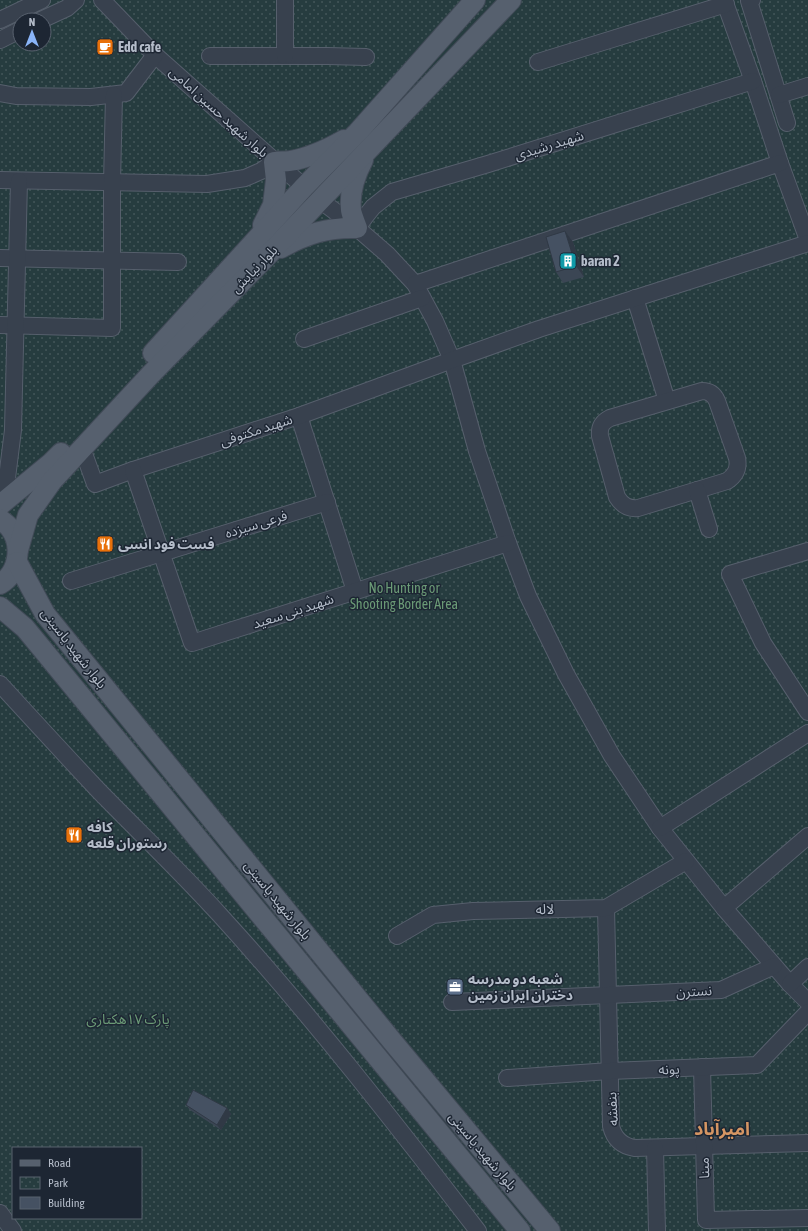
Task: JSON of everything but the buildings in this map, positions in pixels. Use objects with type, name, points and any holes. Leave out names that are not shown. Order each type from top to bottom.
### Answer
[{"type":"main road","name":"بلوار نیایش","points":[[1,509],[51,464],[126,392],[260,250],[320,200],[365,138],[475,0]]},
{"type":"main road","name":"بلوار نیایش","points":[[260,250],[304,187],[365,138],[510,0]]},
{"type":"main road","points":[[365,138],[360,167],[350,198],[351,211],[357,228],[340,228],[260,250],[273,206],[276,180],[274,162],[290,161],[306,157],[335,145],[365,138]]},
{"type":"main road","name":"بلوار نیایش","points":[[0,584],[4,582],[12,573],[28,515],[52,481],[82,448],[126,392]]},
{"type":"main road","name":"بلوار شهید یاسینی","points":[[1,509],[15,538],[17,556],[45,614],[392,1041],[550,1231]]},
{"type":"main road","name":"بلوار شهید یاسینی","points":[[0,607],[25,628],[520,1231]]},
{"type":"street","points":[[0,20],[42,0]]},
{"type":"street","points":[[52,15],[66,8],[76,0]]},
{"type":"street","name":"بلوار شهید حسین امامی","points":[[102,0],[155,55],[304,187]]},
{"type":"street","points":[[284,56],[286,0]]},
{"type":"street","points":[[752,0],[749,1],[787,123]]},
{"type":"street","points":[[538,62],[725,2],[808,242]]},
{"type":"street","points":[[0,40],[12,34]]},
{"type":"street","points":[[0,93],[16,96],[91,97],[126,93],[155,55]]},
{"type":"street","points":[[210,56],[366,57]]},
{"type":"street","name":"شهید رشیدی","points":[[357,228],[373,207],[392,192],[488,164],[753,81]]},
{"type":"street","points":[[779,95],[808,86]]},
{"type":"street","points":[[8,326],[112,328],[112,183],[114,95]]},
{"type":"street","points":[[0,180],[207,184],[245,178],[261,171],[274,162]]},
{"type":"street","points":[[304,339],[418,291],[780,163]]},
{"type":"street","points":[[1,509],[13,430],[7,387],[8,326],[17,258],[19,181]]},
{"type":"street","points":[[320,200],[357,228],[387,254],[418,291],[435,321],[452,360],[477,451],[508,543],[528,596],[566,674],[612,756],[660,828],[686,861],[774,966],[808,1002]]},
{"type":"street","name":"شهید مکتوفی","points":[[82,448],[95,484],[133,470],[299,416],[539,329],[808,242]]},
{"type":"street","points":[[0,258],[178,262]]},
{"type":"street","points":[[635,298],[668,401]]},
{"type":"street","points":[[702,390],[711,393],[717,401],[737,458],[737,469],[735,474],[726,480],[638,508],[623,505],[617,497],[600,436],[600,427],[602,423],[610,418],[668,401],[702,390]]},
{"type":"street","points":[[299,416],[355,591]]},
{"type":"street","points":[[133,470],[162,553]]},
{"type":"street","points":[[697,490],[709,529]]},
{"type":"street","name":"فرعی سیزده","points":[[72,581],[327,502]]},
{"type":"street","name":"شهید بنی سعید","points":[[162,553],[192,643],[508,543]]},
{"type":"street","points":[[808,551],[730,574],[763,643],[808,712]]},
{"type":"street","points":[[0,684],[97,789],[218,913],[257,956],[410,1142],[478,1231]]},
{"type":"street","points":[[660,828],[808,733]]},
{"type":"street","points":[[724,908],[808,836]]},
{"type":"street","name":"لاله","points":[[397,936],[433,915],[473,910],[606,908],[686,861]]},
{"type":"street","name":"بنفشه","points":[[606,908],[611,1126],[616,1139],[628,1147],[654,1148],[808,1143]]},
{"type":"street","name":"نسترن","points":[[452,1002],[721,990],[774,966]]},
{"type":"street","points":[[790,984],[808,967]]},
{"type":"street","name":"پونه","points":[[507,1078],[610,1071],[757,1065],[808,1012]]},
{"type":"street","name":"مینا","points":[[702,1067],[706,1220],[808,1218]]},
{"type":"street","points":[[654,1148],[657,1231]]},
{"type":"street","points":[[0,1213],[13,1231]]},
{"type":"green space","name":"No Hunting or Shooting Border Area","points":[[0,0],[808,0],[808,1231],[0,1231]]},
{"type":"place","name":"Edd cafe","points":[[105,47]]},
{"type":"place","name":"baran 2","points":[[568,261]]},
{"type":"place","name":"فست فود انسی","points":[[105,544]]},
{"type":"place","name":"کافه رستوران قلعه","points":[[74,835]]},
{"type":"place","name":"شعبه دو مدرسه دختران ایران زمین","points":[[455,987]]},
{"type":"district","name":"امیرآباد","points":[[722,1129]]},
{"type":"park label","name":"پارک ۱۷هکتاری","points":[[128,1019]]}]
